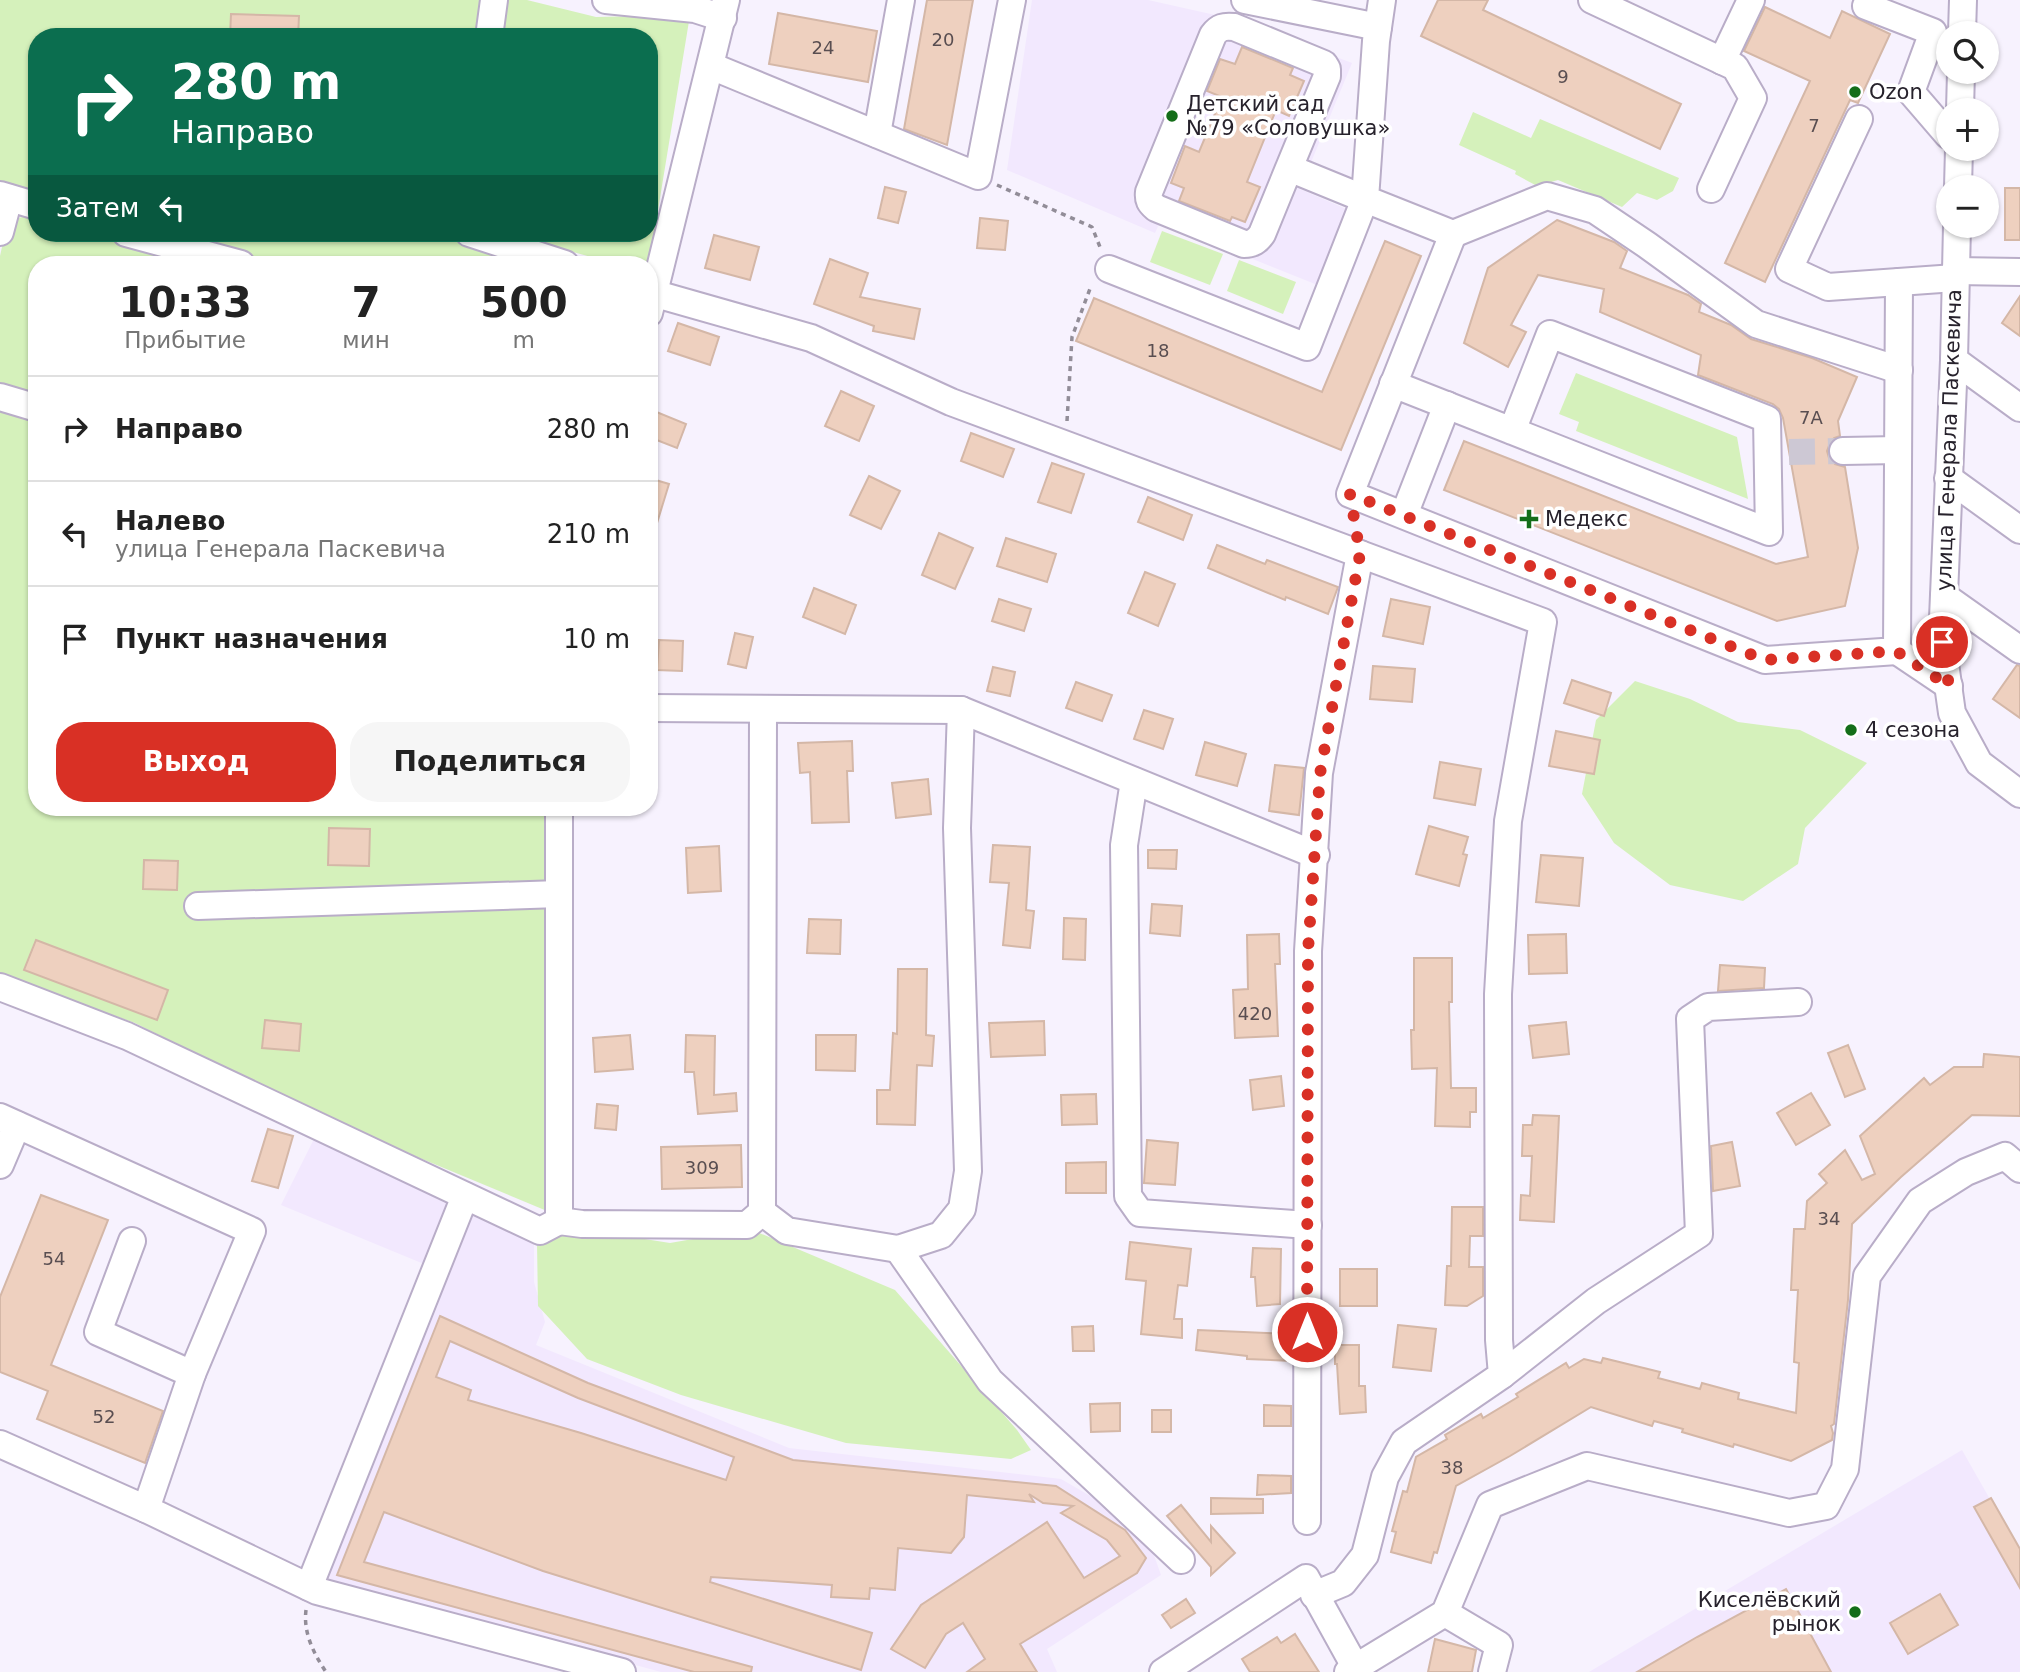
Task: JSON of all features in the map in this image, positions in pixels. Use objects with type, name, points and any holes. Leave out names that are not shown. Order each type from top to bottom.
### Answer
[{"type":"street","points":[[490,28],[494,0]]},
{"type":"street","points":[[606,0],[695,9],[725,9],[658,273]]},
{"type":"street","points":[[877,134],[901,0]]},
{"type":"street","points":[[711,66],[978,176],[1012,0]]},
{"type":"street","points":[[1245,0],[1378,27]]},
{"type":"street","points":[[1100,277],[1307,347],[1365,199],[1382,0]]},
{"type":"street","points":[[1592,0],[1735,67],[1754,98],[1711,189]]},
{"type":"street","points":[[1722,61],[1751,0]]},
{"type":"street","points":[[1962,21],[1963,0]]},
{"type":"street","points":[[1866,6],[1933,32],[1911,92],[1936,121]]},
{"type":"street","points":[[1225,26],[1234,27],[1318,61],[1327,69],[1289,168],[1262,234],[1251,244],[1244,244],[1151,204],[1149,192],[1213,34],[1218,29],[1225,26]]},
{"type":"street","points":[[1859,119],[1789,269],[1828,287],[2020,272]]},
{"type":"street","points":[[1289,168],[1453,234],[1546,196],[1595,210],[1647,244],[1756,324],[1899,370]]},
{"type":"street","points":[[0,232],[5,197],[28,203]]},
{"type":"street","points":[[1453,234],[1350,494],[1765,660],[1896,651],[1949,686]]},
{"type":"street","name":"улица Генерала Паскевича","points":[[1957,238],[1942,642],[1952,713],[1979,763],[2020,794]]},
{"type":"street","points":[[146,242],[178,256]]},
{"type":"street","points":[[497,242],[540,256]]},
{"type":"street","points":[[1896,651],[1899,282]]},
{"type":"street","points":[[658,302],[810,338],[951,402],[1543,622],[1508,821],[1498,994],[1499,1339],[1502,1375]]},
{"type":"street","points":[[1393,384],[1447,405],[1512,431],[1769,532],[1778,452],[1767,419],[1550,334],[1512,431]]},
{"type":"street","points":[[1954,360],[2020,408]]},
{"type":"street","points":[[0,397],[28,405]]},
{"type":"street","points":[[1404,515],[1447,405]]},
{"type":"street","points":[[1843,451],[1898,450]]},
{"type":"street","points":[[1948,478],[2020,530]]},
{"type":"street","points":[[1307,1521],[1308,951],[1320,774],[1360,554]]},
{"type":"street","points":[[1944,596],[2020,650]]},
{"type":"street","points":[[658,708],[961,710],[1316,855]]},
{"type":"street","points":[[0,987],[127,1036],[540,1231],[559,1221],[582,1224],[747,1225],[762,1212],[763,709]]},
{"type":"street","points":[[762,1212],[787,1231],[898,1249],[941,1235],[962,1209],[968,1171],[957,828],[961,710]]},
{"type":"street","points":[[1135,781],[1125,845],[1128,1196],[1140,1213],[1308,1225]]},
{"type":"street","points":[[559,816],[559,1221]]},
{"type":"street","points":[[198,906],[559,894]]},
{"type":"street","points":[[1314,1595],[1343,1583],[1365,1555],[1385,1477],[1404,1443],[1502,1375],[1596,1301],[1699,1234],[1690,1019],[1708,1007],[1798,1002]]},
{"type":"street","points":[[0,1165],[8,1121],[252,1231],[192,1374],[146,1509]]},
{"type":"street","points":[[1163,1672],[1306,1578],[1353,1670],[1445,1613],[1490,1505],[1587,1466],[1789,1513],[1826,1506],[1845,1469],[1867,1276],[1920,1201],[1966,1172],[2006,1156],[2020,1169]]},
{"type":"street","points":[[309,1587],[465,1196]]},
{"type":"street","points":[[132,1241],[98,1332],[192,1374]]},
{"type":"street","points":[[898,1249],[990,1381],[1181,1560]]},
{"type":"street","points":[[0,1444],[146,1509],[317,1591],[622,1672]]},
{"type":"street","points":[[1445,1613],[1499,1645],[1492,1672]]},
{"type":"path","points":[[978,176],[1092,228],[1100,277],[1072,337],[1065,444]]},
{"type":"path","points":[[309,1587],[306,1632],[326,1672]]},
{"type":"shaded area","name":"Детский сад №79 «Соловушка»","points":[[1032,0],[1148,0],[1242,21],[1352,63],[1300,189],[1351,211],[1320,286],[1160,222],[1155,233],[1007,170]]},
{"type":"shaded area","points":[[314,1139],[534,1238],[534,1282],[545,1322],[536,1345],[789,1448],[1061,1479],[1144,1527],[1161,1575],[1047,1649],[1057,1672],[661,1672],[320,1579],[438,1305],[436,1269],[281,1205]]},
{"type":"shaded area","name":"Киселёвский рынок","points":[[1962,1450],[2020,1552],[2020,1672],[1589,1672]]},
{"type":"green space","points":[[0,0],[490,0],[485,28],[28,28],[28,198],[0,190]]},
{"type":"green space","points":[[506,0],[527,0],[596,17],[690,15],[658,210],[658,28],[501,28]]},
{"type":"green space","points":[[1473,112],[1531,138],[1540,119],[1679,178],[1673,191],[1657,200],[1637,193],[1622,207],[1558,180],[1537,186],[1515,174],[1516,171],[1459,145]]},
{"type":"green space","points":[[28,216],[28,242],[131,242],[179,256],[28,256],[28,400],[0,392],[0,256],[8,220]]},
{"type":"green space","points":[[1162,231],[1223,254],[1210,285],[1150,262]]},
{"type":"green space","points":[[173,242],[487,242],[529,256],[219,256]]},
{"type":"green space","points":[[536,242],[653,242],[650,256],[588,256]]},
{"type":"green space","points":[[1239,260],[1296,282],[1283,314],[1227,291]]},
{"type":"green space","points":[[1576,373],[1737,437],[1748,499],[1576,431],[1579,422],[1559,414]]},
{"type":"green space","points":[[0,411],[28,419],[28,816],[554,816],[547,1211],[321,1117],[135,1023],[0,975]]},
{"type":"green space","points":[[1635,681],[1690,699],[1738,722],[1800,730],[1867,763],[1805,828],[1798,864],[1743,901],[1670,885],[1614,843],[1582,794],[1596,720]]},
{"type":"green space","points":[[575,1228],[670,1243],[750,1229],[895,1290],[1017,1430],[1031,1450],[1011,1459],[846,1443],[681,1395],[587,1359],[538,1306],[537,1242]]},
{"type":"building","points":[[927,0],[973,0],[947,145],[904,129]]},
{"type":"building","points":[[1438,0],[1488,0],[1483,10],[1681,104],[1660,149],[1421,36]]},
{"type":"building","points":[[1765,7],[1830,38],[1842,11],[1890,34],[1858,103],[1850,100],[1765,282],[1725,263],[1810,81],[1744,51]]},
{"type":"building","points":[[778,13],[877,31],[868,82],[769,64]]},
{"type":"building","points":[[231,14],[299,16],[298,28],[230,28]]},
{"type":"building","points":[[1242,47],[1293,68],[1290,75],[1304,81],[1289,116],[1276,110],[1247,182],[1260,187],[1245,222],[1232,217],[1230,221],[1179,201],[1184,188],[1171,183],[1185,146],[1199,152],[1222,97],[1207,91],[1220,59],[1235,64]]},
{"type":"building","points":[[885,187],[906,192],[898,223],[878,218]]},
{"type":"building","points":[[2005,188],[2020,188],[2020,240],[2005,240]]},
{"type":"building","points":[[980,218],[1008,221],[1005,250],[977,248]]},
{"type":"building","points":[[1557,220],[1614,242],[1627,251],[1620,268],[1688,295],[1701,304],[1699,312],[1731,325],[1751,339],[1812,358],[1857,377],[1838,421],[1840,436],[1834,438],[1827,451],[1835,464],[1845,467],[1858,548],[1845,606],[1777,621],[1444,490],[1464,441],[1776,564],[1808,557],[1783,418],[1779,409],[1773,404],[1698,375],[1701,355],[1600,312],[1604,289],[1538,275],[1511,325],[1526,332],[1508,367],[1464,343],[1488,268]]},
{"type":"building","points":[[714,235],[759,247],[750,280],[705,268]]},
{"type":"building","points":[[1385,241],[1421,256],[1341,450],[1076,341],[1094,298],[1322,392]]},
{"type":"building","points":[[830,259],[868,273],[860,297],[920,309],[914,339],[873,331],[874,326],[814,304]]},
{"type":"building","points":[[2020,296],[2020,336],[2002,323]]},
{"type":"building","points":[[678,323],[719,337],[710,365],[668,351]]},
{"type":"building","points":[[841,391],[874,406],[859,441],[825,426]]},
{"type":"building","points":[[658,413],[686,424],[677,448],[658,441]]},
{"type":"building","points":[[971,433],[1014,449],[1003,477],[961,461]]},
{"type":"building","points":[[1052,463],[1084,474],[1071,513],[1038,502]]},
{"type":"building","points":[[869,476],[900,491],[881,529],[850,515]]},
{"type":"building","points":[[658,481],[669,484],[658,520]]},
{"type":"building","points":[[1148,497],[1192,515],[1183,540],[1138,522]]},
{"type":"building","points":[[939,533],[973,548],[955,589],[922,575]]},
{"type":"building","points":[[1006,538],[1056,554],[1047,582],[997,566]]},
{"type":"building","points":[[1217,545],[1265,564],[1267,560],[1338,587],[1328,614],[1286,597],[1285,600],[1208,568]]},
{"type":"building","points":[[1145,572],[1175,584],[1158,626],[1128,613]]},
{"type":"building","points":[[814,588],[856,605],[845,634],[803,617]]},
{"type":"building","points":[[999,599],[1031,609],[1024,631],[992,621]]},
{"type":"building","points":[[1391,599],[1430,607],[1423,644],[1383,636]]},
{"type":"building","points":[[735,633],[753,637],[746,668],[728,664]]},
{"type":"building","points":[[659,640],[683,641],[682,671],[658,670]]},
{"type":"building","points":[[2017,665],[2020,666],[2020,718],[1993,699]]},
{"type":"building","points":[[1373,666],[1415,669],[1412,702],[1370,699]]},
{"type":"building","points":[[993,667],[1015,672],[1010,696],[987,691]]},
{"type":"building","points":[[1572,680],[1611,693],[1604,716],[1564,703]]},
{"type":"building","points":[[1076,682],[1112,695],[1102,721],[1066,708]]},
{"type":"building","points":[[1144,710],[1173,719],[1163,749],[1134,739]]},
{"type":"building","points":[[1556,731],[1600,740],[1594,774],[1549,766]]},
{"type":"building","points":[[852,741],[853,771],[847,771],[849,822],[812,823],[810,772],[800,773],[798,743]]},
{"type":"building","points":[[1205,742],[1246,754],[1237,786],[1196,775]]},
{"type":"building","points":[[1440,762],[1481,769],[1475,805],[1434,798]]},
{"type":"building","points":[[1275,765],[1304,768],[1299,815],[1269,811]]},
{"type":"building","points":[[928,779],[931,814],[896,818],[892,783]]},
{"type":"building","points":[[1429,826],[1468,837],[1463,854],[1467,855],[1459,886],[1416,874]]},
{"type":"building","points":[[329,828],[370,829],[369,866],[328,865]]},
{"type":"building","points":[[993,845],[1030,847],[1026,910],[1034,911],[1030,948],[1003,945],[1009,883],[990,882]]},
{"type":"building","points":[[719,846],[721,891],[688,893],[686,848]]},
{"type":"building","points":[[1148,850],[1177,850],[1176,869],[1148,868]]},
{"type":"building","points":[[1541,855],[1583,858],[1579,906],[1536,902]]},
{"type":"building","points":[[144,860],[178,861],[177,890],[143,889]]},
{"type":"building","points":[[1152,904],[1182,906],[1180,936],[1150,933]]},
{"type":"building","points":[[1064,918],[1086,919],[1085,960],[1063,959]]},
{"type":"building","points":[[809,919],[841,920],[840,954],[807,953]]},
{"type":"building","points":[[1279,934],[1280,964],[1275,964],[1278,1036],[1235,1038],[1233,990],[1248,989],[1247,935]]},
{"type":"building","points":[[1566,934],[1567,973],[1529,974],[1528,935]]},
{"type":"building","points":[[36,940],[168,990],[157,1020],[24,970]]},
{"type":"building","points":[[1414,958],[1452,958],[1452,1002],[1449,1002],[1451,1088],[1476,1088],[1476,1112],[1470,1112],[1470,1127],[1435,1126],[1437,1068],[1412,1069]]},
{"type":"building","points":[[1720,965],[1765,968],[1764,988],[1718,991]]},
{"type":"building","points":[[898,969],[927,969],[926,1035],[934,1036],[932,1066],[917,1065],[915,1125],[877,1124],[877,1090],[890,1090],[893,1033],[897,1034]]},
{"type":"building","points":[[265,1020],[301,1024],[299,1051],[262,1048]]},
{"type":"building","points":[[1044,1021],[1045,1055],[991,1057],[989,1023]]},
{"type":"building","points":[[1566,1022],[1569,1054],[1533,1058],[1529,1026]]},
{"type":"building","points":[[630,1035],[633,1069],[595,1072],[593,1038]]},
{"type":"building","points":[[686,1035],[715,1036],[714,1095],[736,1093],[737,1111],[698,1114],[694,1072],[685,1072]]},
{"type":"building","points":[[816,1035],[856,1035],[855,1071],[816,1070]]},
{"type":"building","points":[[1848,1045],[1865,1089],[1845,1097],[1828,1053]]},
{"type":"building","points":[[1984,1054],[2020,1057],[2020,1116],[1972,1115],[1852,1224],[1848,1300],[1834,1424],[1831,1426],[1832,1440],[1791,1461],[1734,1444],[1733,1447],[1654,1421],[1652,1426],[1591,1407],[1456,1486],[1437,1553],[1434,1552],[1431,1563],[1391,1552],[1396,1532],[1392,1531],[1403,1491],[1407,1492],[1416,1457],[1447,1439],[1445,1435],[1481,1414],[1483,1418],[1518,1397],[1516,1394],[1566,1363],[1569,1368],[1584,1359],[1601,1363],[1603,1358],[1660,1372],[1658,1378],[1700,1389],[1702,1383],[1739,1393],[1738,1399],[1796,1413],[1799,1363],[1794,1362],[1798,1290],[1791,1290],[1794,1229],[1805,1229],[1807,1201],[1827,1183],[1819,1174],[1845,1150],[1862,1180],[1875,1174],[1860,1136],[1924,1078],[1930,1085],[1954,1067],[1983,1067]]},
{"type":"building","points":[[1281,1076],[1284,1106],[1253,1110],[1250,1080]]},
{"type":"building","points":[[1811,1093],[1830,1125],[1796,1145],[1777,1113]]},
{"type":"building","points":[[1096,1094],[1097,1124],[1062,1125],[1061,1095]]},
{"type":"building","points":[[597,1104],[618,1106],[616,1130],[595,1128]]},
{"type":"building","points":[[1533,1115],[1559,1116],[1554,1222],[1520,1220],[1521,1195],[1530,1196],[1532,1156],[1522,1156],[1523,1125],[1532,1125]]},
{"type":"building","points":[[268,1129],[293,1136],[278,1188],[252,1181]]},
{"type":"building","points":[[1147,1140],[1178,1143],[1175,1185],[1144,1183]]},
{"type":"building","points":[[1732,1142],[1740,1186],[1713,1191],[1711,1146]]},
{"type":"building","points":[[741,1145],[742,1187],[662,1189],[661,1147]]},
{"type":"building","points":[[1106,1162],[1106,1193],[1066,1193],[1066,1163]]},
{"type":"building","points":[[41,1195],[108,1220],[51,1365],[163,1411],[145,1463],[37,1419],[48,1391],[0,1372],[0,1297]]},
{"type":"building","points":[[1452,1207],[1483,1207],[1483,1236],[1470,1236],[1469,1267],[1483,1267],[1483,1296],[1467,1306],[1445,1305],[1447,1266],[1451,1266]]},
{"type":"building","points":[[1130,1242],[1191,1249],[1187,1286],[1178,1285],[1174,1319],[1182,1319],[1182,1338],[1141,1334],[1146,1281],[1126,1279]]},
{"type":"building","points":[[1253,1248],[1281,1249],[1280,1304],[1257,1306],[1255,1277],[1251,1277]]},
{"type":"building","points":[[1340,1269],[1377,1269],[1377,1306],[1340,1306]]},
{"type":"building","points":[[440,1316],[588,1383],[793,1460],[1056,1486],[1125,1530],[1146,1558],[1137,1573],[1020,1644],[1037,1672],[967,1672],[985,1659],[963,1623],[946,1634],[925,1668],[891,1649],[921,1605],[1047,1522],[1084,1578],[1120,1556],[1107,1540],[1061,1513],[1073,1506],[1043,1503],[1029,1494],[1034,1502],[967,1495],[964,1537],[951,1553],[898,1548],[895,1590],[870,1588],[869,1599],[831,1597],[832,1585],[711,1577],[710,1582],[872,1633],[861,1670],[543,1571],[384,1512],[364,1562],[752,1667],[751,1672],[694,1672],[337,1575]],"holes":[[[450,1341],[578,1398],[734,1457],[726,1480],[468,1400],[471,1390],[436,1377]]]},
{"type":"building","points":[[1398,1325],[1436,1329],[1431,1371],[1393,1367]]},
{"type":"building","points":[[1093,1326],[1094,1351],[1073,1351],[1072,1327]]},
{"type":"building","points":[[1198,1330],[1292,1334],[1292,1361],[1247,1359],[1247,1356],[1196,1350]]},
{"type":"building","points":[[1335,1345],[1359,1345],[1359,1386],[1365,1386],[1366,1412],[1340,1414]]},
{"type":"building","points":[[1120,1403],[1120,1431],[1091,1432],[1090,1404]]},
{"type":"building","points":[[1264,1405],[1291,1406],[1291,1426],[1264,1426]]},
{"type":"building","points":[[1152,1410],[1171,1410],[1171,1432],[1152,1432]]},
{"type":"building","points":[[1258,1475],[1291,1476],[1291,1493],[1257,1495]]},
{"type":"building","points":[[1211,1498],[1263,1499],[1263,1513],[1211,1514]]},
{"type":"building","points":[[1991,1498],[2020,1549],[2020,1588],[1974,1507]]},
{"type":"building","points":[[1181,1505],[1211,1542],[1211,1526],[1235,1553],[1211,1575],[1211,1567],[1167,1516]]},
{"type":"building","points":[[1786,1589],[1831,1672],[1637,1672],[1697,1637]]},
{"type":"building","points":[[1940,1594],[1958,1625],[1908,1654],[1890,1623]]},
{"type":"building","points":[[1186,1599],[1195,1613],[1171,1628],[1162,1615]]},
{"type":"building","points":[[1295,1634],[1319,1672],[1250,1672],[1242,1659],[1277,1637],[1281,1643]]},
{"type":"building","points":[[1435,1639],[1476,1650],[1472,1672],[1428,1672]]},
{"type":"tunnel","points":[[1789,452],[1843,451]]},
{"type":"place","name":"Ozon","points":[[1855,92]]},
{"type":"place","name":"Детский сад №79 «Соловушка»","points":[[1172,116]]},
{"type":"place","name":"Медекс","points":[[1529,519]]},
{"type":"place","name":"4 сезона","points":[[1851,730]]},
{"type":"place","name":"Киселёвский рынок","points":[[1855,1612]]},
{"type":"route","points":[[1307,1332],[1308,951],[1320,774],[1360,554],[1350,494],[1765,660],[1896,651],[1949,686],[1942,642]]}]
